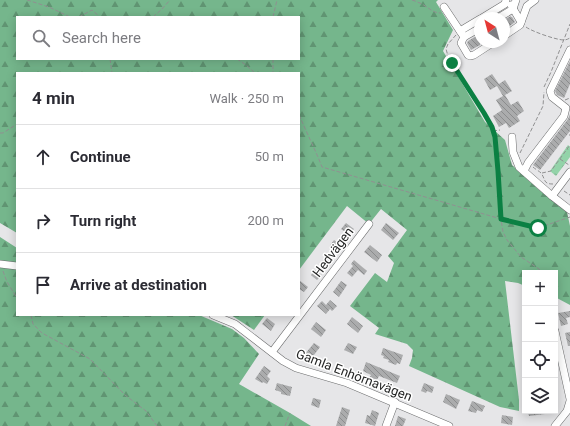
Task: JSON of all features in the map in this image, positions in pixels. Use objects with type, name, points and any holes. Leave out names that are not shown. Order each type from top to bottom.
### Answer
[{"type":"street","points":[[492,12],[505,4],[507,0],[522,22]]},
{"type":"street","points":[[508,12],[513,9],[516,0]]},
{"type":"street","points":[[510,32],[520,25],[527,6],[535,0]]},
{"type":"street","points":[[446,10],[461,34],[461,43],[468,55],[470,56],[484,48]]},
{"type":"street","points":[[461,34],[474,24]]},
{"type":"street","points":[[461,34],[474,30]]},
{"type":"street","points":[[524,171],[528,163],[568,109],[552,98],[550,91],[570,50]]},
{"type":"street","points":[[512,137],[513,152],[519,167],[570,210]]},
{"type":"street","points":[[552,196],[570,172]]},
{"type":"street","name":"Hedvägen","points":[[300,315],[369,224]]},
{"type":"street","points":[[0,264],[16,266]]},
{"type":"street","name":"Gamla Enhörnavägen","points":[[215,316],[235,324],[283,361],[296,368],[347,383],[450,426]]},
{"type":"street","name":"Hedvägen","points":[[272,352],[299,316]]},
{"type":"street","points":[[555,426],[567,410],[570,400],[557,342]]},
{"type":"street","points":[[386,426],[395,402]]},
{"type":"path","points":[[27,0],[49,7],[68,16]]},
{"type":"path","points":[[154,16],[162,10],[170,0]]},
{"type":"path","points":[[273,16],[277,0]]},
{"type":"path","points":[[412,0],[433,12],[438,13],[446,10]]},
{"type":"path","points":[[81,16],[92,10],[99,16]]},
{"type":"path","points":[[522,22],[526,28],[542,34],[564,40],[570,38]]},
{"type":"path","points":[[516,160],[543,106],[545,85],[552,72],[570,24]]},
{"type":"path","points":[[461,34],[448,44],[446,49],[448,56],[492,127],[497,152],[503,232],[507,240],[522,257],[540,270]]},
{"type":"path","points":[[110,60],[112,72]]},
{"type":"path","points":[[238,60],[254,72]]},
{"type":"path","points":[[273,60],[273,72]]},
{"type":"path","points":[[300,117],[322,167],[501,219],[538,228],[570,217]]},
{"type":"path","points":[[0,134],[16,125]]},
{"type":"path","points":[[492,131],[500,130]]},
{"type":"path","points":[[541,173],[551,171],[570,145]]},
{"type":"path","points":[[560,159],[570,166]]},
{"type":"path","points":[[528,163],[541,173],[546,182],[549,184],[555,184],[570,195]]},
{"type":"path","points":[[4,272],[7,282],[16,296]]},
{"type":"path","points":[[31,316],[33,324],[42,333],[90,359],[125,395],[146,411],[157,426]]},
{"type":"path","points":[[285,426],[290,413]]},
{"type":"green space","points":[[0,0],[438,0],[436,2],[453,30],[443,51],[485,122],[505,140],[512,165],[537,188],[567,212],[570,226],[570,305],[558,299],[558,270],[522,270],[522,285],[505,281],[519,411],[500,407],[409,366],[413,350],[407,344],[375,334],[379,328],[350,306],[375,273],[387,282],[394,263],[388,256],[407,230],[381,209],[369,224],[347,206],[300,269],[300,72],[16,72],[16,232],[0,223]]},
{"type":"green space","points":[[568,145],[570,147],[570,157],[556,176],[550,171]]},
{"type":"green space","points":[[0,237],[16,247],[16,316],[201,316],[232,329],[244,338],[259,354],[239,384],[311,426],[0,426]]},
{"type":"green space","points":[[233,316],[264,316],[254,330]]},
{"type":"building","points":[[510,17],[515,22],[510,26]]},
{"type":"building","points":[[474,38],[475,48],[471,50],[467,43]]},
{"type":"building","points":[[570,61],[570,84],[564,98],[557,95],[555,91]]},
{"type":"building","points":[[492,74],[499,84],[505,80],[512,91],[505,95],[511,105],[518,101],[524,111],[517,116],[520,121],[509,128],[506,123],[499,127],[493,116],[502,110],[496,100],[503,96],[497,86],[490,90],[484,79]]},
{"type":"building","points":[[570,114],[570,131],[540,170],[533,165],[568,119]]},
{"type":"building","points":[[346,223],[354,229],[349,235],[341,229]]},
{"type":"building","points":[[386,223],[399,233],[393,240],[381,230]]},
{"type":"building","points":[[334,240],[342,246],[337,253],[329,247]]},
{"type":"building","points":[[370,245],[382,255],[377,262],[364,252]]},
{"type":"building","points":[[326,256],[332,261],[328,267],[322,262]]},
{"type":"building","points":[[354,260],[367,271],[364,275],[358,270],[352,277],[347,273],[353,266],[351,264]]},
{"type":"building","points":[[315,270],[322,275],[317,280],[311,275]]},
{"type":"building","points":[[300,281],[308,287],[304,292],[300,290]]},
{"type":"building","points":[[341,281],[347,285],[339,297],[333,292]]},
{"type":"building","points":[[330,300],[337,306],[332,311],[330,309],[326,314],[317,306],[322,301],[326,305]]},
{"type":"building","points":[[570,311],[570,317],[566,318],[568,324],[561,326],[558,313]]},
{"type":"building","points":[[352,317],[363,326],[358,333],[347,324]]},
{"type":"building","points":[[267,318],[275,324],[271,331],[262,324]]},
{"type":"building","points":[[316,322],[326,330],[321,337],[311,329]]},
{"type":"building","points":[[570,332],[570,346],[568,346],[565,333]]},
{"type":"building","points":[[314,343],[320,347],[311,359],[305,354]]},
{"type":"building","points":[[348,343],[357,347],[353,354],[344,350]]},
{"type":"building","points":[[383,348],[403,355],[400,364],[397,363],[396,365],[383,358],[384,356],[381,355]]},
{"type":"building","points":[[366,362],[400,376],[397,383],[379,376],[377,380],[370,377],[371,375],[363,371]]},
{"type":"building","points":[[264,366],[271,371],[267,376],[270,379],[267,384],[255,379]]},
{"type":"building","points":[[277,383],[292,387],[290,396],[281,394],[281,392],[275,390]]},
{"type":"building","points":[[424,383],[434,387],[432,393],[421,391]]},
{"type":"building","points":[[446,394],[460,400],[456,409],[443,402]]},
{"type":"building","points":[[313,398],[321,400],[319,408],[311,405]]},
{"type":"building","points":[[472,401],[485,406],[482,412],[477,410],[476,413],[468,411]]},
{"type":"building","points":[[342,407],[350,410],[345,426],[336,426]]},
{"type":"building","points":[[372,410],[379,413],[375,426],[365,423],[367,415],[370,416]]},
{"type":"building","points":[[529,414],[545,414],[529,416]]},
{"type":"building","points":[[502,415],[513,417],[512,425],[501,423]]},
{"type":"building","points":[[398,416],[406,419],[403,426],[395,426]]},
{"type":"route","points":[[452,63],[492,127],[495,137],[501,219],[538,228]]}]
